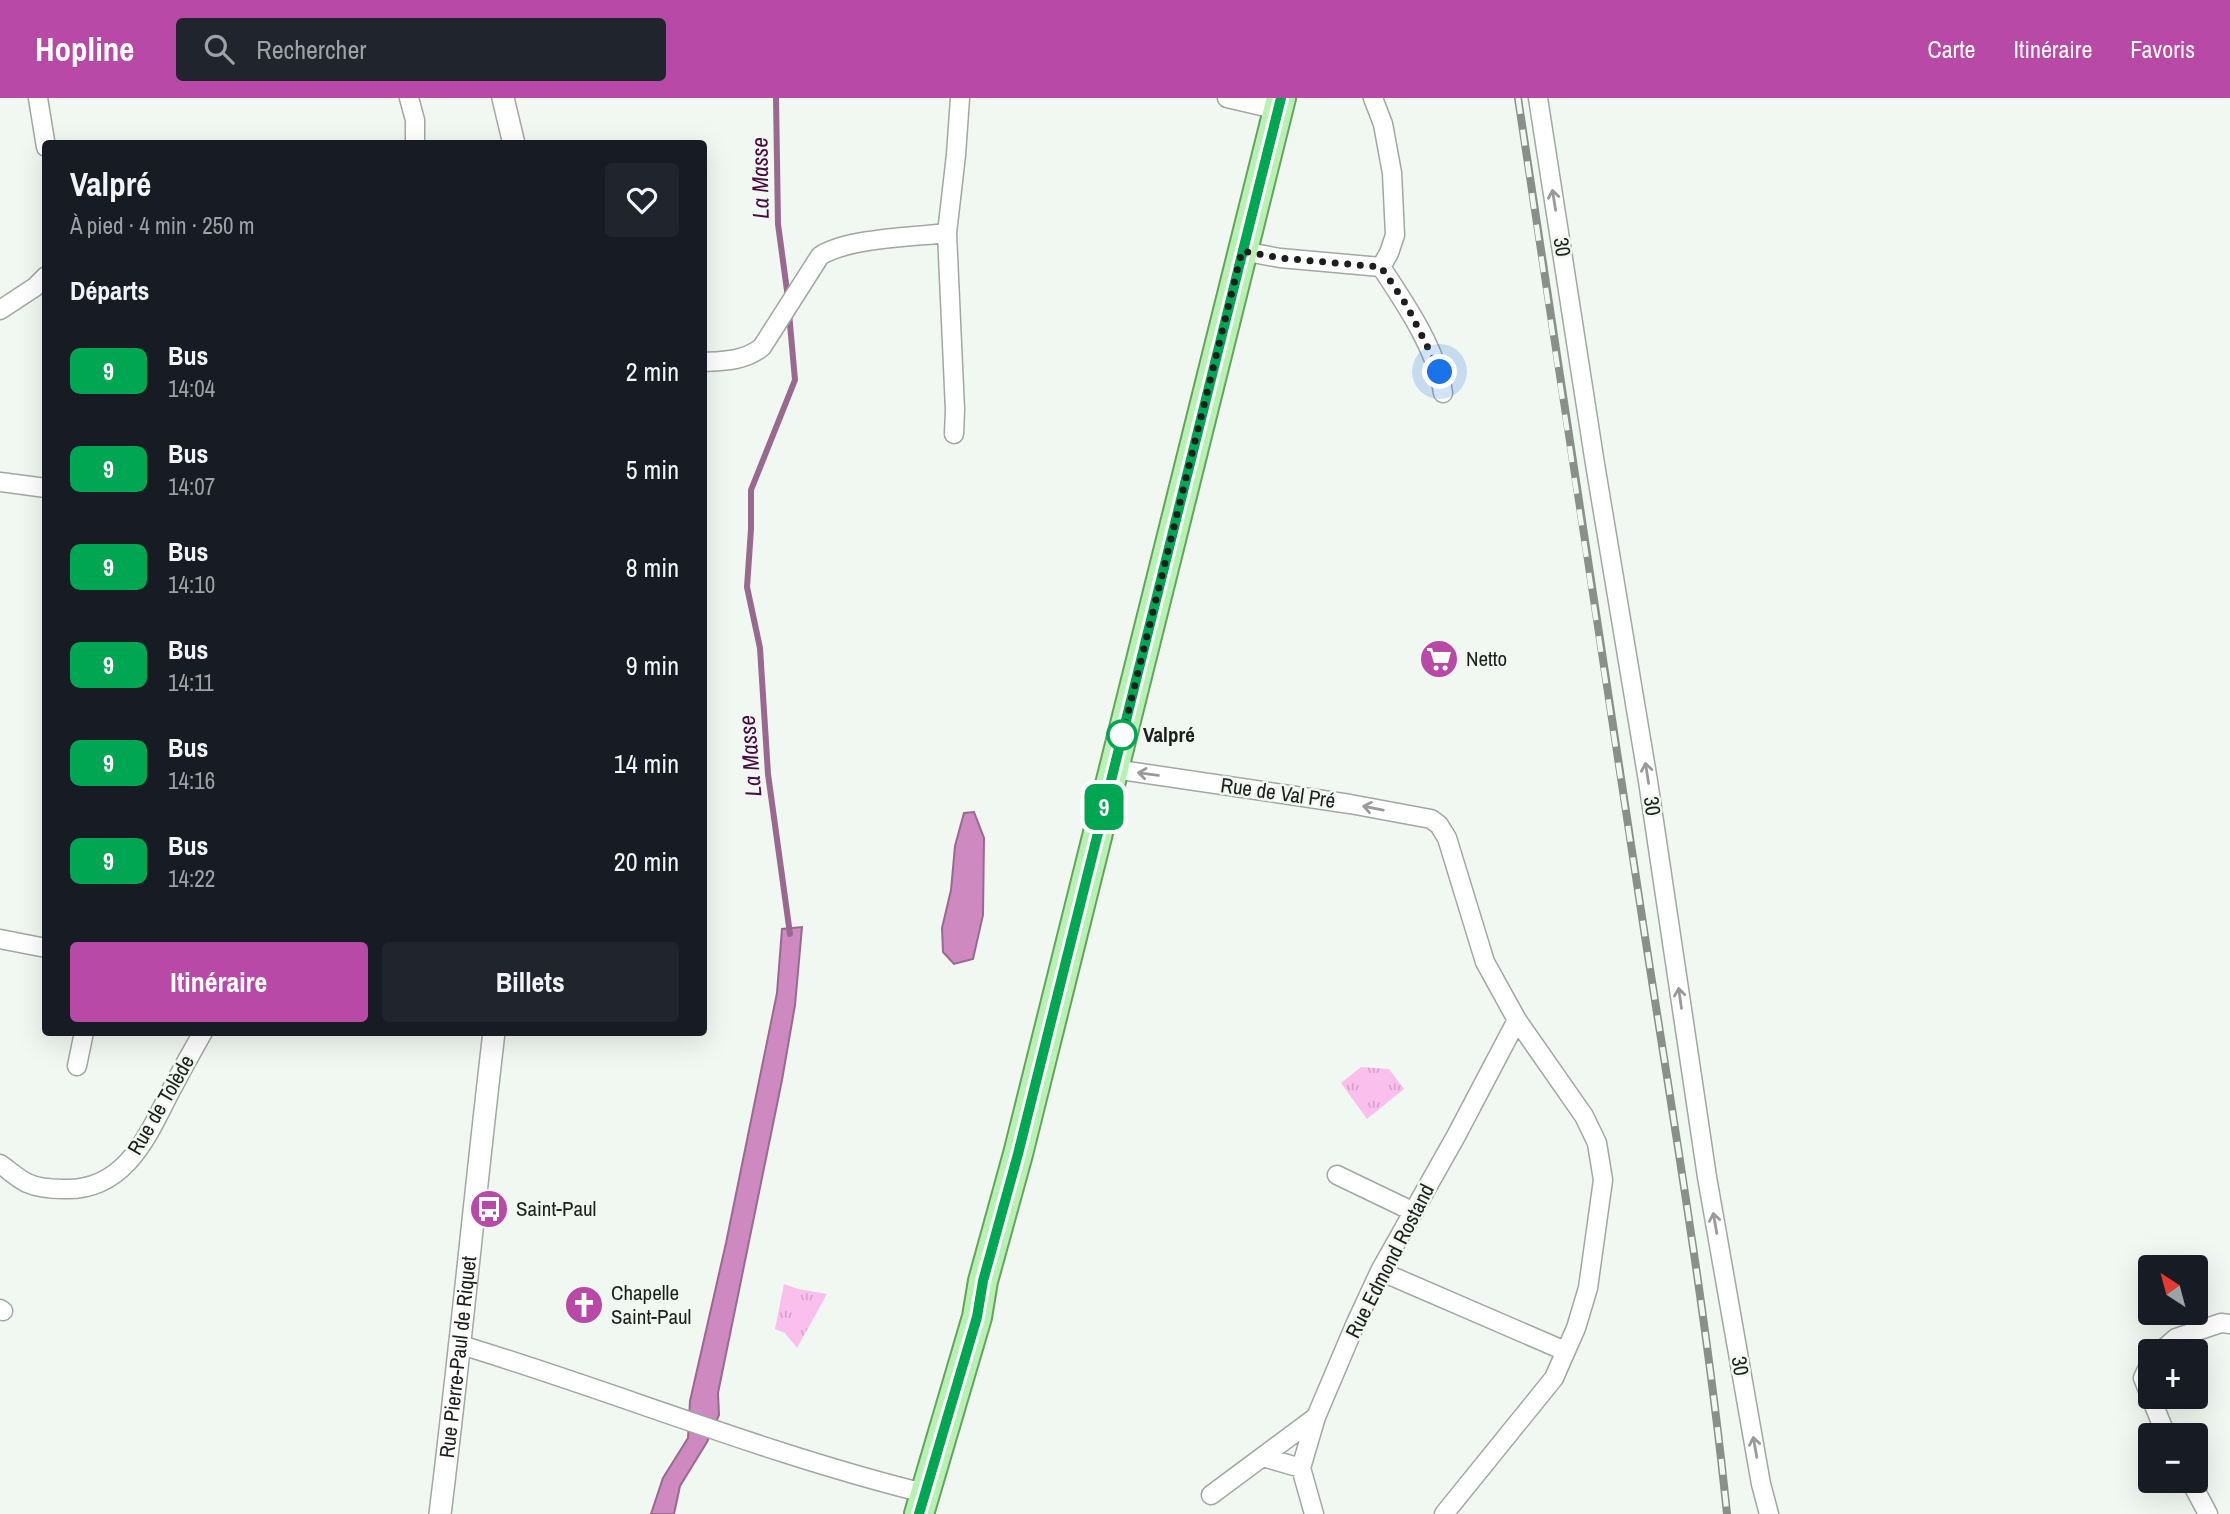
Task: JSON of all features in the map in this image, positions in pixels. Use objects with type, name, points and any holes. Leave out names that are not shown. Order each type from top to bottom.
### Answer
[{"type":"main road","points":[[921,1503],[977,1317],[983,1281],[1018,1154],[1279,104]]},
{"type":"street","points":[[38,98],[45,140]]},
{"type":"street","points":[[409,98],[415,120],[415,140]]},
{"type":"street","points":[[503,98],[513,140]]},
{"type":"street","points":[[954,434],[947,233],[960,98]]},
{"type":"street","points":[[1227,98],[1279,104]]},
{"type":"street","points":[[1373,98],[1383,124],[1392,173],[1395,235],[1381,267]]},
{"type":"street","name":"30","points":[[1538,98],[1648,781],[1707,1177],[1761,1484],[1769,1514]]},
{"type":"street","points":[[707,362],[748,356],[765,344],[820,256],[830,250],[947,233]]},
{"type":"street","points":[[1242,251],[1280,258],[1381,267]]},
{"type":"street","points":[[1381,267],[1407,306],[1440,372],[1443,393]]},
{"type":"street","points":[[0,310],[42,280]]},
{"type":"street","points":[[0,482],[42,487]]},
{"type":"street","name":"Rue de Val Pré","points":[[1114,769],[1350,804],[1431,819],[1439,825],[1447,838],[1485,962],[1517,1020]]},
{"type":"street","points":[[0,939],[42,946]]},
{"type":"street","points":[[1444,1514],[1554,1378],[1576,1328],[1588,1288],[1603,1180],[1597,1143],[1584,1116],[1517,1020]]},
{"type":"street","name":"Rue Edmond Rostand","points":[[1301,1468],[1316,1417],[1380,1271],[1517,1020]]},
{"type":"street","points":[[77,1066],[83,1036]]},
{"type":"street","name":"Rue de Tolède","points":[[0,1164],[25,1182],[52,1189],[87,1187],[102,1182],[132,1159],[201,1036]]},
{"type":"street","name":"Rue Pierre-Paul de Riquet","points":[[440,1514],[494,1036]]},
{"type":"street","points":[[1337,1175],[1414,1212]]},
{"type":"street","points":[[1380,1271],[1565,1351]]},
{"type":"street","points":[[2175,1339],[2221,1323],[2230,1324]]},
{"type":"street","points":[[461,1345],[719,1432],[892,1485],[921,1503]]},
{"type":"street","points":[[1211,1495],[1316,1417]]},
{"type":"street","points":[[1263,1457],[1301,1468],[1314,1514]]},
{"type":"street","points":[[2197,1493],[2208,1514]]},
{"type":"green space","points":[[1361,1067],[1389,1069],[1404,1089],[1367,1119],[1341,1083]]},
{"type":"green space","points":[[784,1284],[827,1294],[797,1348],[785,1333],[775,1329]]},
{"type":"shaded area","points":[[974,812],[984,838],[983,915],[973,959],[954,964],[943,952],[942,928],[951,890],[955,846],[964,813]]},
{"type":"shaded area","points":[[802,927],[795,1005],[718,1393],[719,1415],[707,1442],[680,1486],[674,1514],[651,1514],[663,1478],[688,1438],[690,1401],[726,1243],[777,993],[782,929]]},
{"type":"waterway","name":"La Masse","points":[[776,98],[778,224],[788,298]]},
{"type":"waterway","name":"La Masse","points":[[789,313],[795,380],[751,490],[747,587],[760,648],[768,774],[790,934]]},
{"type":"railway","points":[[1518,98],[1689,1221],[1727,1514]]},
{"type":"bus line","name":"9","points":[[919,1514],[977,1317],[983,1281],[1018,1154],[1281,98]]},
{"type":"place","name":"Netto","points":[[1439,659]]},
{"type":"place","name":"Valpré","points":[[1122,735]]},
{"type":"place","name":"Saint-Paul","points":[[489,1209]]},
{"type":"place","name":"Chapelle Saint-Paul","points":[[584,1305]]},
{"type":"route","points":[[1122,735],[1121,741],[1242,251],[1280,258],[1381,267],[1407,306],[1440,372]]}]
